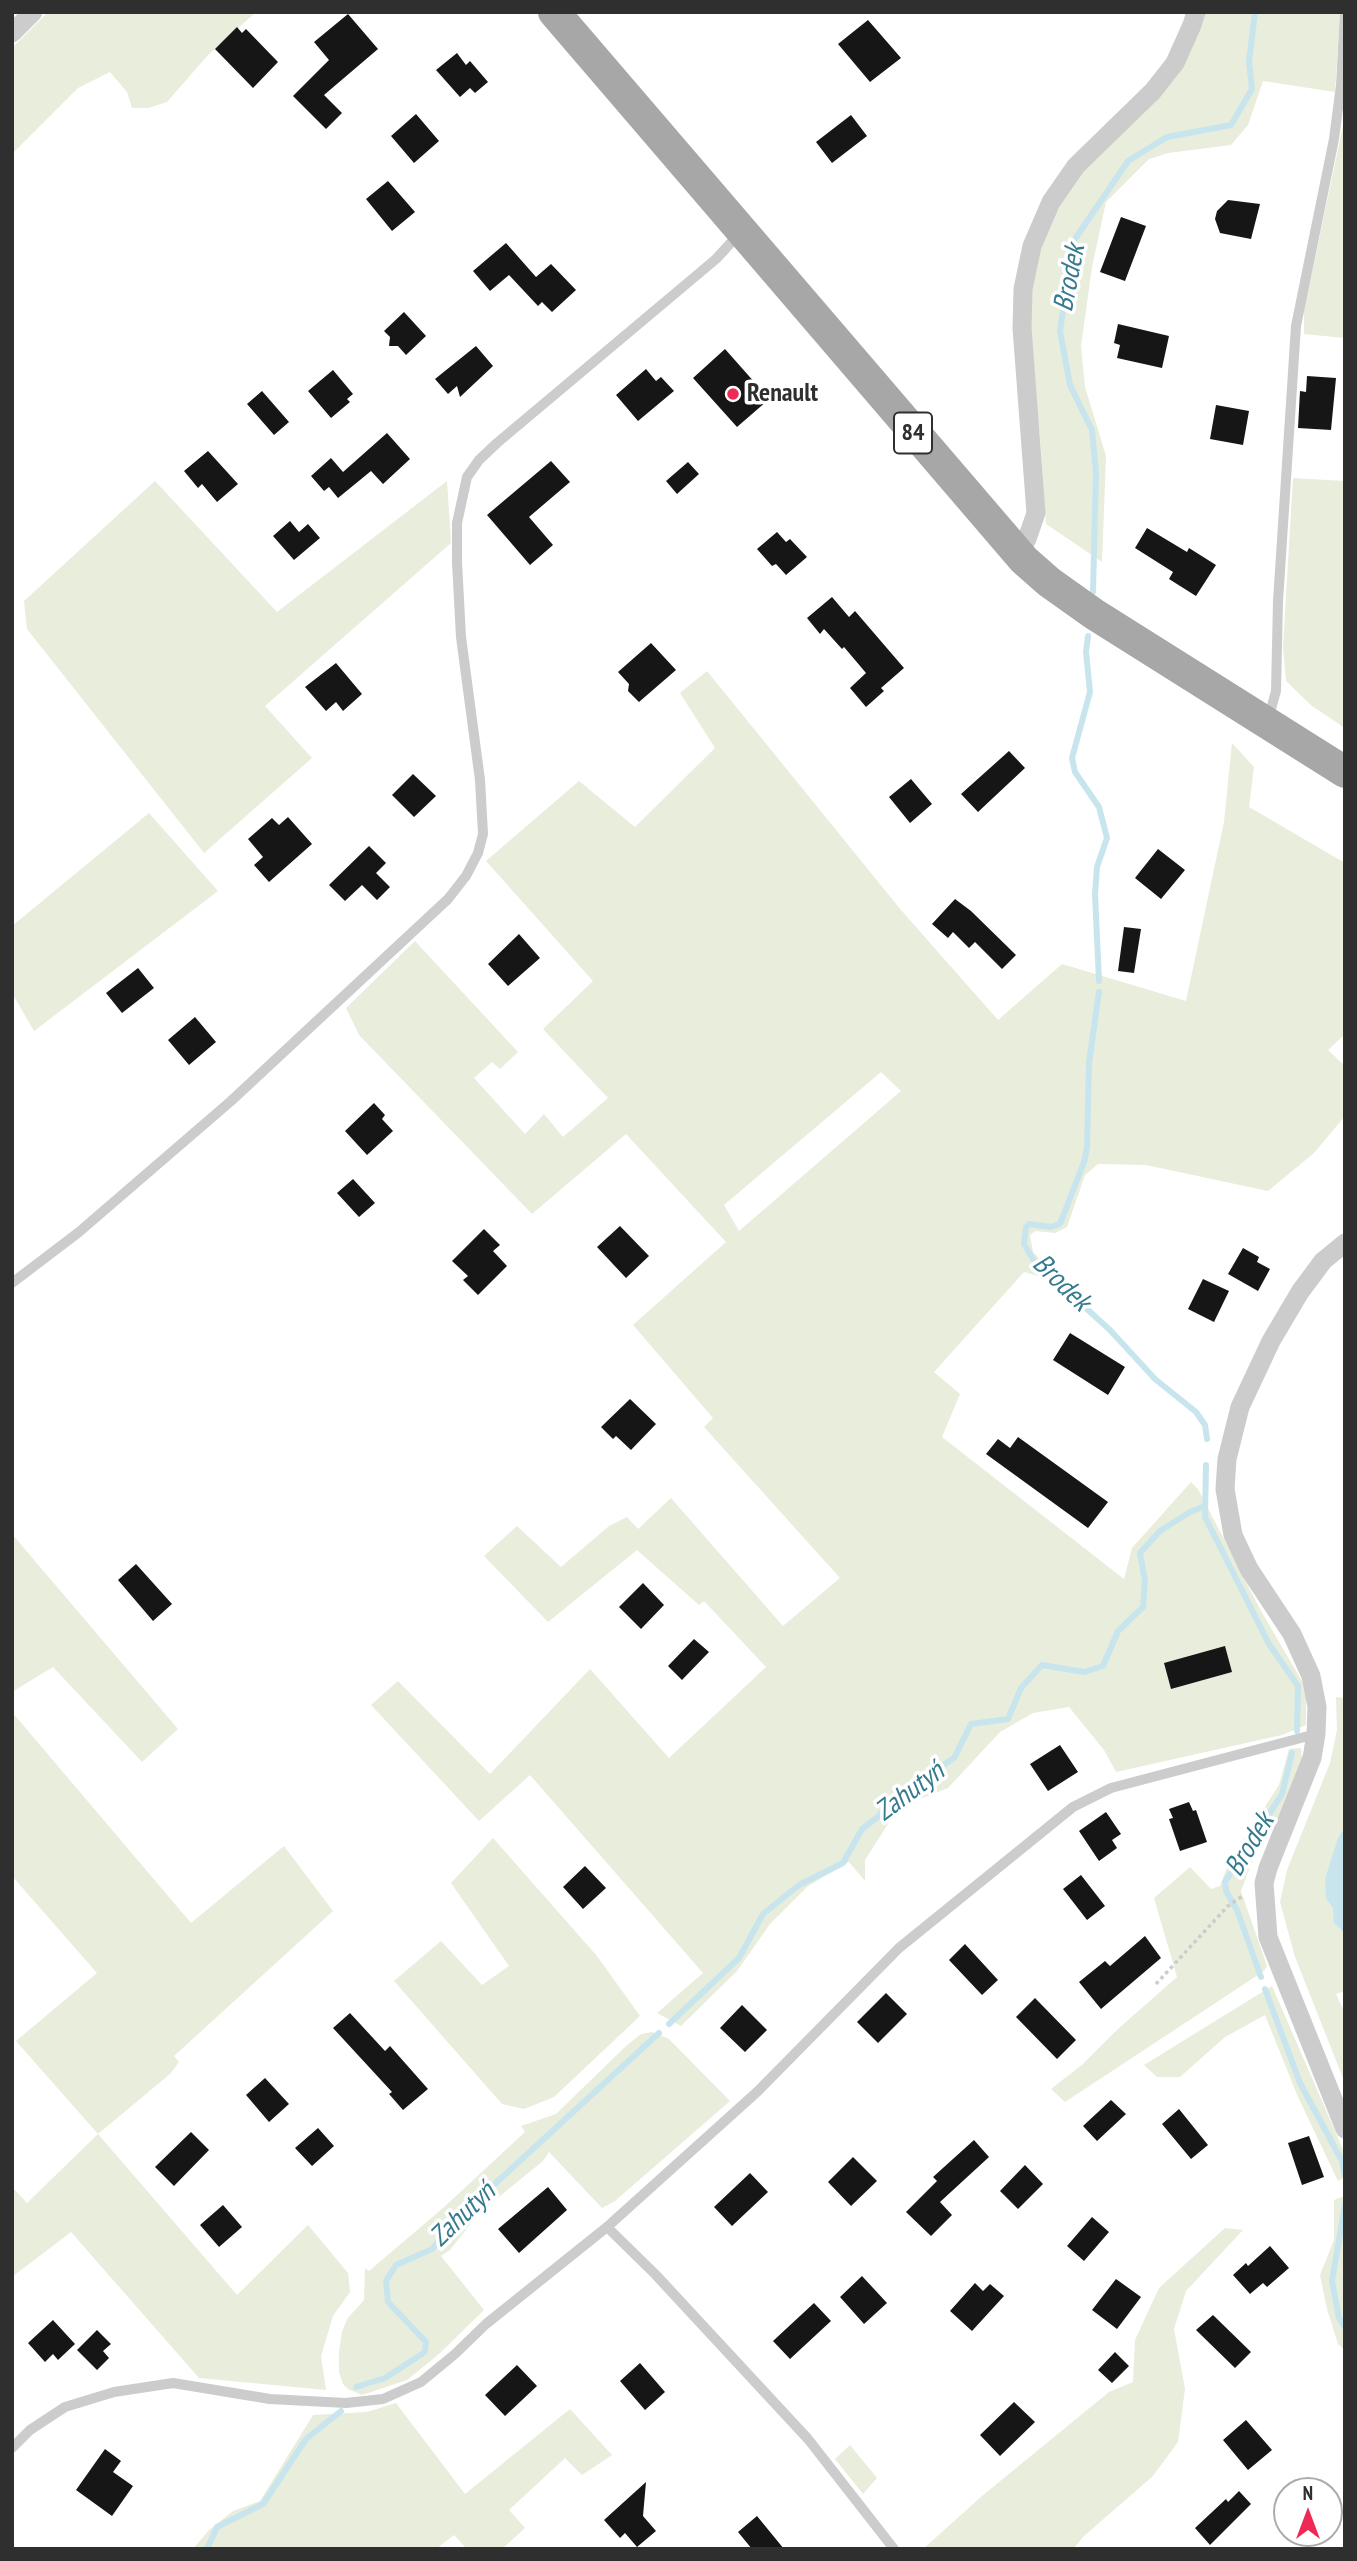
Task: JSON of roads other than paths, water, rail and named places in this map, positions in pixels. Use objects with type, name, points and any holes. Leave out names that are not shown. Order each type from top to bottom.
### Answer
[{"type":"main road","name":"84","points":[[554,12],[1017,553],[1049,583],[1077,603],[1345,772]]},
{"type":"street","points":[[12,33],[33,12]]},
{"type":"street","points":[[1017,553],[1027,539],[1036,513],[1022,328],[1023,289],[1032,246],[1051,202],[1076,166],[1153,90],[1175,63],[1196,12]]},
{"type":"street","points":[[1345,1243],[1323,1261],[1300,1292],[1271,1341],[1240,1408],[1227,1460],[1225,1489],[1233,1535],[1249,1569],[1292,1634],[1311,1676],[1317,1707],[1312,1758],[1264,1883],[1268,1937],[1345,2129]]},
{"type":"lane","points":[[1267,724],[1276,691],[1278,601],[1296,326],[1334,139],[1341,85],[1345,12]]},
{"type":"lane","points":[[12,1283],[79,1232],[231,1101],[448,899],[466,876],[478,853],[483,834],[480,780],[461,637],[457,562],[457,523],[467,477],[478,460],[497,443],[716,259],[741,232]]},
{"type":"lane","points":[[12,2448],[30,2430],[65,2407],[114,2392],[173,2383],[270,2399],[346,2403],[383,2399],[421,2382],[486,2324],[607,2227],[757,2092],[900,1948],[1073,1807],[1111,1788],[1316,1734]]},
{"type":"lane","points":[[607,2227],[808,2440],[894,2549]]},
{"type":"water","points":[[1345,1828],[1345,1933],[1334,1923],[1333,1908],[1326,1898],[1325,1879],[1338,1838]]},
{"type":"waterway","name":"Brodek","points":[[1093,592],[1096,473],[1092,430],[1070,385],[1060,331],[1073,242],[1128,161],[1167,137],[1231,125],[1252,89],[1249,62],[1255,12]]},
{"type":"waterway","name":"Brodek","points":[[1088,636],[1086,652],[1090,692],[1072,758],[1075,772],[1099,807],[1107,838],[1097,867],[1095,894],[1099,981]]},
{"type":"waterway","name":"Brodek","points":[[1099,992],[1089,1063],[1087,1148],[1084,1162],[1060,1224],[1051,1227],[1029,1224],[1026,1227],[1024,1244],[1034,1261],[1110,1330],[1155,1379],[1196,1412],[1205,1425],[1207,1439]]},
{"type":"waterway","name":"Brodek","points":[[1206,1465],[1205,1517],[1269,1644],[1298,1686],[1297,1731]]},
{"type":"waterway","name":"Zahutyń","points":[[669,2024],[739,1958],[763,1914],[799,1885],[843,1863],[862,1829],[879,1816],[889,1802],[954,1758],[971,1724],[1008,1719],[1021,1688],[1042,1665],[1084,1672],[1103,1666],[1118,1631],[1143,1607],[1145,1581],[1140,1553],[1160,1531],[1205,1506]]},
{"type":"waterway","name":"Brodek","points":[[1261,1977],[1237,1910],[1226,1891],[1225,1882],[1282,1794],[1292,1753]]},
{"type":"waterway","name":"Brodek","points":[[1265,1989],[1300,2083],[1342,2161],[1345,2175]]},
{"type":"waterway","name":"Zahutyń","points":[[356,2387],[385,2378],[425,2352],[426,2342],[388,2302],[386,2281],[396,2265],[432,2249],[473,2204],[659,2033]]},
{"type":"waterway","name":"Brodek","points":[[1345,2205],[1332,2281],[1339,2318],[1345,2327]]},
{"type":"waterway","name":"Zahutyń","points":[[207,2549],[217,2527],[263,2504],[306,2439],[341,2411]]},
{"type":"place","name":"Renault","points":[[733,394]]}]
